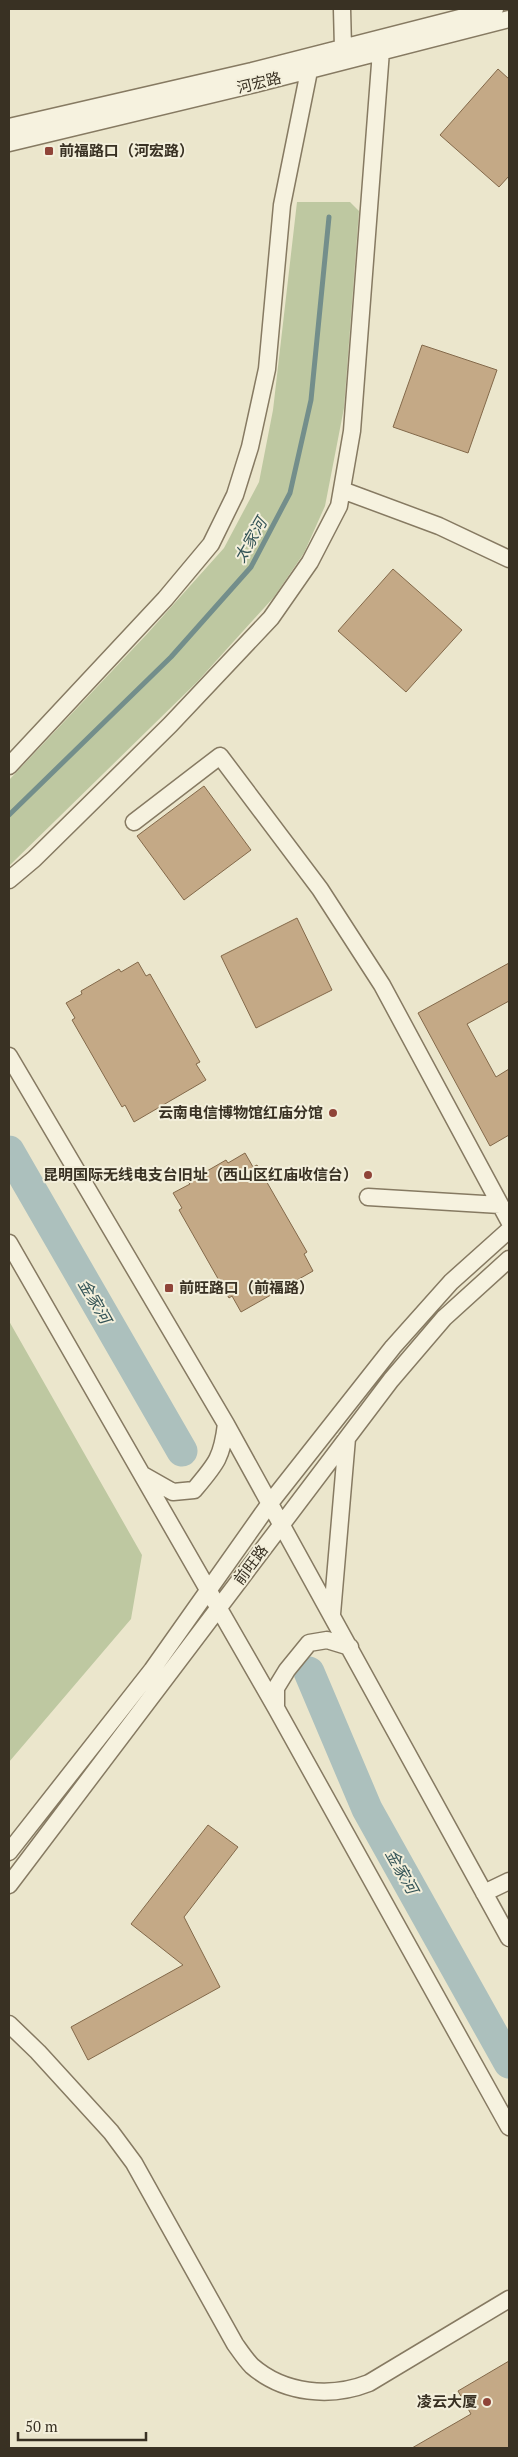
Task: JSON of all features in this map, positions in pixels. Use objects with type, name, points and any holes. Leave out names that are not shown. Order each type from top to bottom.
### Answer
[{"type":"street","points":[[342,9],[342,48]]},
{"type":"street","name":"河宏路","points":[[9,127],[342,48],[495,9]]},
{"type":"street","name":"河宏路","points":[[9,143],[310,70],[509,19]]},
{"type":"street","points":[[9,880],[34,859],[170,725],[271,618],[310,562],[340,506],[352,431],[380,52]]},
{"type":"street","points":[[9,766],[165,599],[211,544],[235,495],[250,447],[267,369],[282,205],[310,70]]},
{"type":"street","points":[[342,490],[439,526],[509,560]]},
{"type":"street","points":[[134,822],[220,756],[320,889],[382,985],[509,1221]]},
{"type":"street","points":[[9,1056],[226,1424],[509,1938]]},
{"type":"street","points":[[368,1197],[500,1205]]},
{"type":"street","name":"前旺路","points":[[9,1852],[152,1670],[270,1504],[392,1347],[451,1282],[509,1230]]},
{"type":"street","points":[[9,1243],[276,1708],[509,2127]]},
{"type":"street","name":"前旺路","points":[[9,1885],[391,1380],[444,1318],[509,1260]]},
{"type":"street","points":[[143,1475],[173,1492],[194,1490],[213,1468],[223,1449],[226,1424]]},
{"type":"street","points":[[332,1614],[347,1438]]},
{"type":"street","points":[[276,1708],[276,1688],[287,1670],[309,1643],[327,1640],[350,1647]]},
{"type":"street","points":[[484,1893],[509,1881]]},
{"type":"street","points":[[9,2024],[38,2052],[111,2132],[134,2163],[235,2344],[252,2365],[276,2381],[301,2389],[328,2393],[350,2391],[369,2383],[509,2299]]},
{"type":"green space","points":[[297,202],[350,202],[359,211],[344,408],[325,506],[304,553],[274,597],[197,682],[9,866],[9,780],[147,634],[224,548],[259,482],[273,410]]},
{"type":"green space","points":[[9,1321],[142,1555],[131,1619],[9,1762]]},
{"type":"building","points":[[498,69],[509,79],[509,176],[499,187],[440,135]]},
{"type":"building","points":[[422,345],[497,370],[468,453],[393,427]]},
{"type":"building","points":[[393,569],[462,630],[406,692],[338,631]]},
{"type":"building","points":[[204,786],[251,850],[184,900],[137,836]]},
{"type":"building","points":[[297,918],[332,990],[256,1028],[221,956]]},
{"type":"building","points":[[138,962],[146,976],[150,974],[200,1062],[196,1064],[206,1080],[134,1122],[125,1105],[122,1107],[72,1020],[75,1018],[66,1003],[82,994],[81,991],[119,969],[121,972]]},
{"type":"building","points":[[509,963],[509,1001],[467,1024],[496,1077],[509,1069],[509,1135],[490,1146],[418,1013]]},
{"type":"building","points":[[245,1153],[253,1167],[257,1165],[307,1252],[304,1254],[313,1271],[241,1312],[232,1296],[229,1298],[179,1210],[182,1208],[173,1193],[226,1160],[228,1163]]},
{"type":"building","points":[[208,1825],[238,1847],[184,1917],[220,1987],[88,2060],[71,2027],[183,1965],[131,1924]]},
{"type":"building","name":"凌云大厦","points":[[509,2361],[509,2448],[412,2448],[471,2414],[458,2391]]},
{"type":"waterway","name":"太家河","points":[[9,815],[171,657],[251,567],[290,493],[311,400],[329,217]]},
{"type":"waterway","name":"金家河","points":[[9,1151],[182,1451]]},
{"type":"waterway","name":"金家河","points":[[309,1672],[367,1809],[509,2063]]},
{"type":"place","name":"前福路口（河宏路）","points":[[49,151]]},
{"type":"place","name":"云南电信博物馆红庙分馆","points":[[333,1113]]},
{"type":"place","name":"昆明国际无线电支台旧址（西山区红庙收信台）","points":[[368,1175]]},
{"type":"place","name":"前旺路口（前福路）","points":[[169,1288]]},
{"type":"place","name":"凌云大厦","points":[[487,2402]]}]
